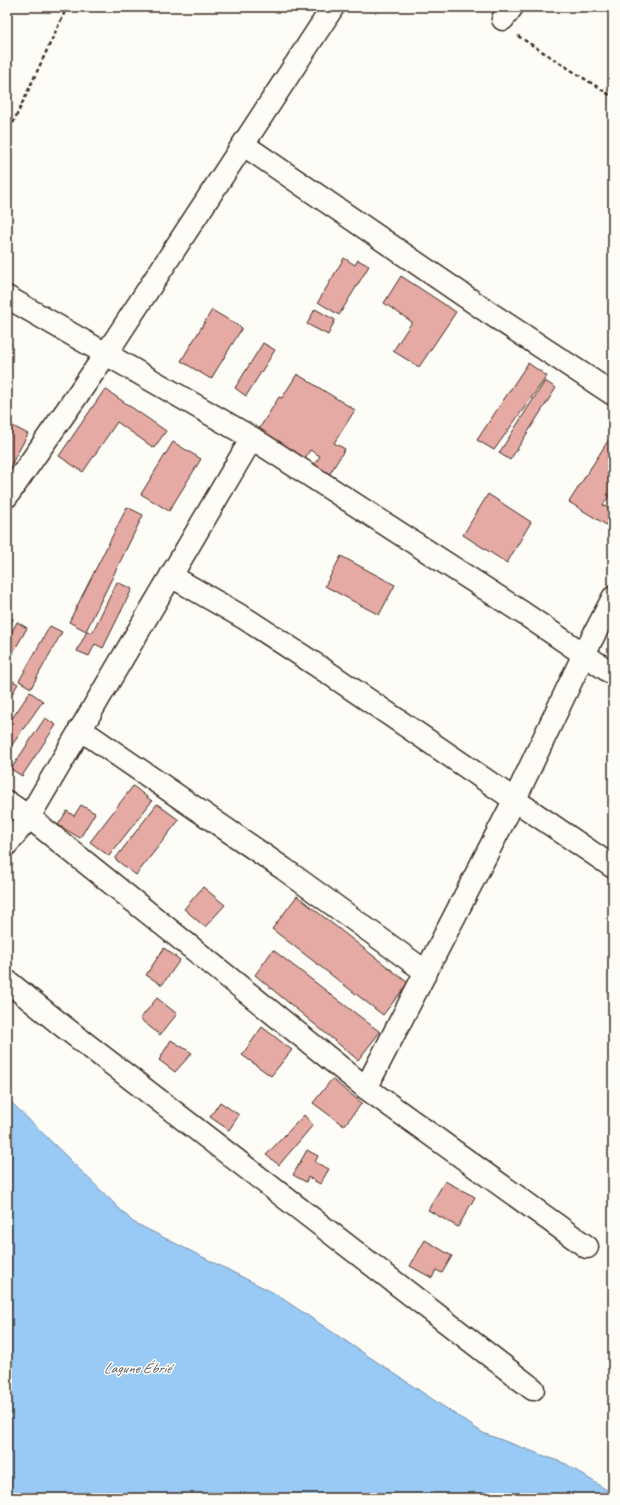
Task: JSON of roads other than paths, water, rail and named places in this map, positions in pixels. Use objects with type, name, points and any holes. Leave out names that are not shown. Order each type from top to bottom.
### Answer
[{"type":"street","points":[[7,496],[106,354],[244,145],[332,7]]},
{"type":"street","points":[[244,145],[488,312],[613,394]]},
{"type":"street","points":[[7,297],[252,438],[516,608],[613,674]]},
{"type":"street","points":[[7,844],[29,817],[252,438]]},
{"type":"street","points":[[171,576],[246,619],[333,676],[613,867]]},
{"type":"street","points":[[366,1088],[514,799],[584,654],[613,598]]},
{"type":"street","points":[[80,729],[284,870],[426,972]]},
{"type":"street","points":[[7,802],[29,817],[366,1088],[587,1247]]},
{"type":"street","points":[[7,981],[533,1389]]},
{"type":"water","name":"Lagune Ébrié","points":[[7,1098],[133,1222],[274,1293],[483,1433],[566,1464],[613,1494],[613,1498],[7,1498]]}]
